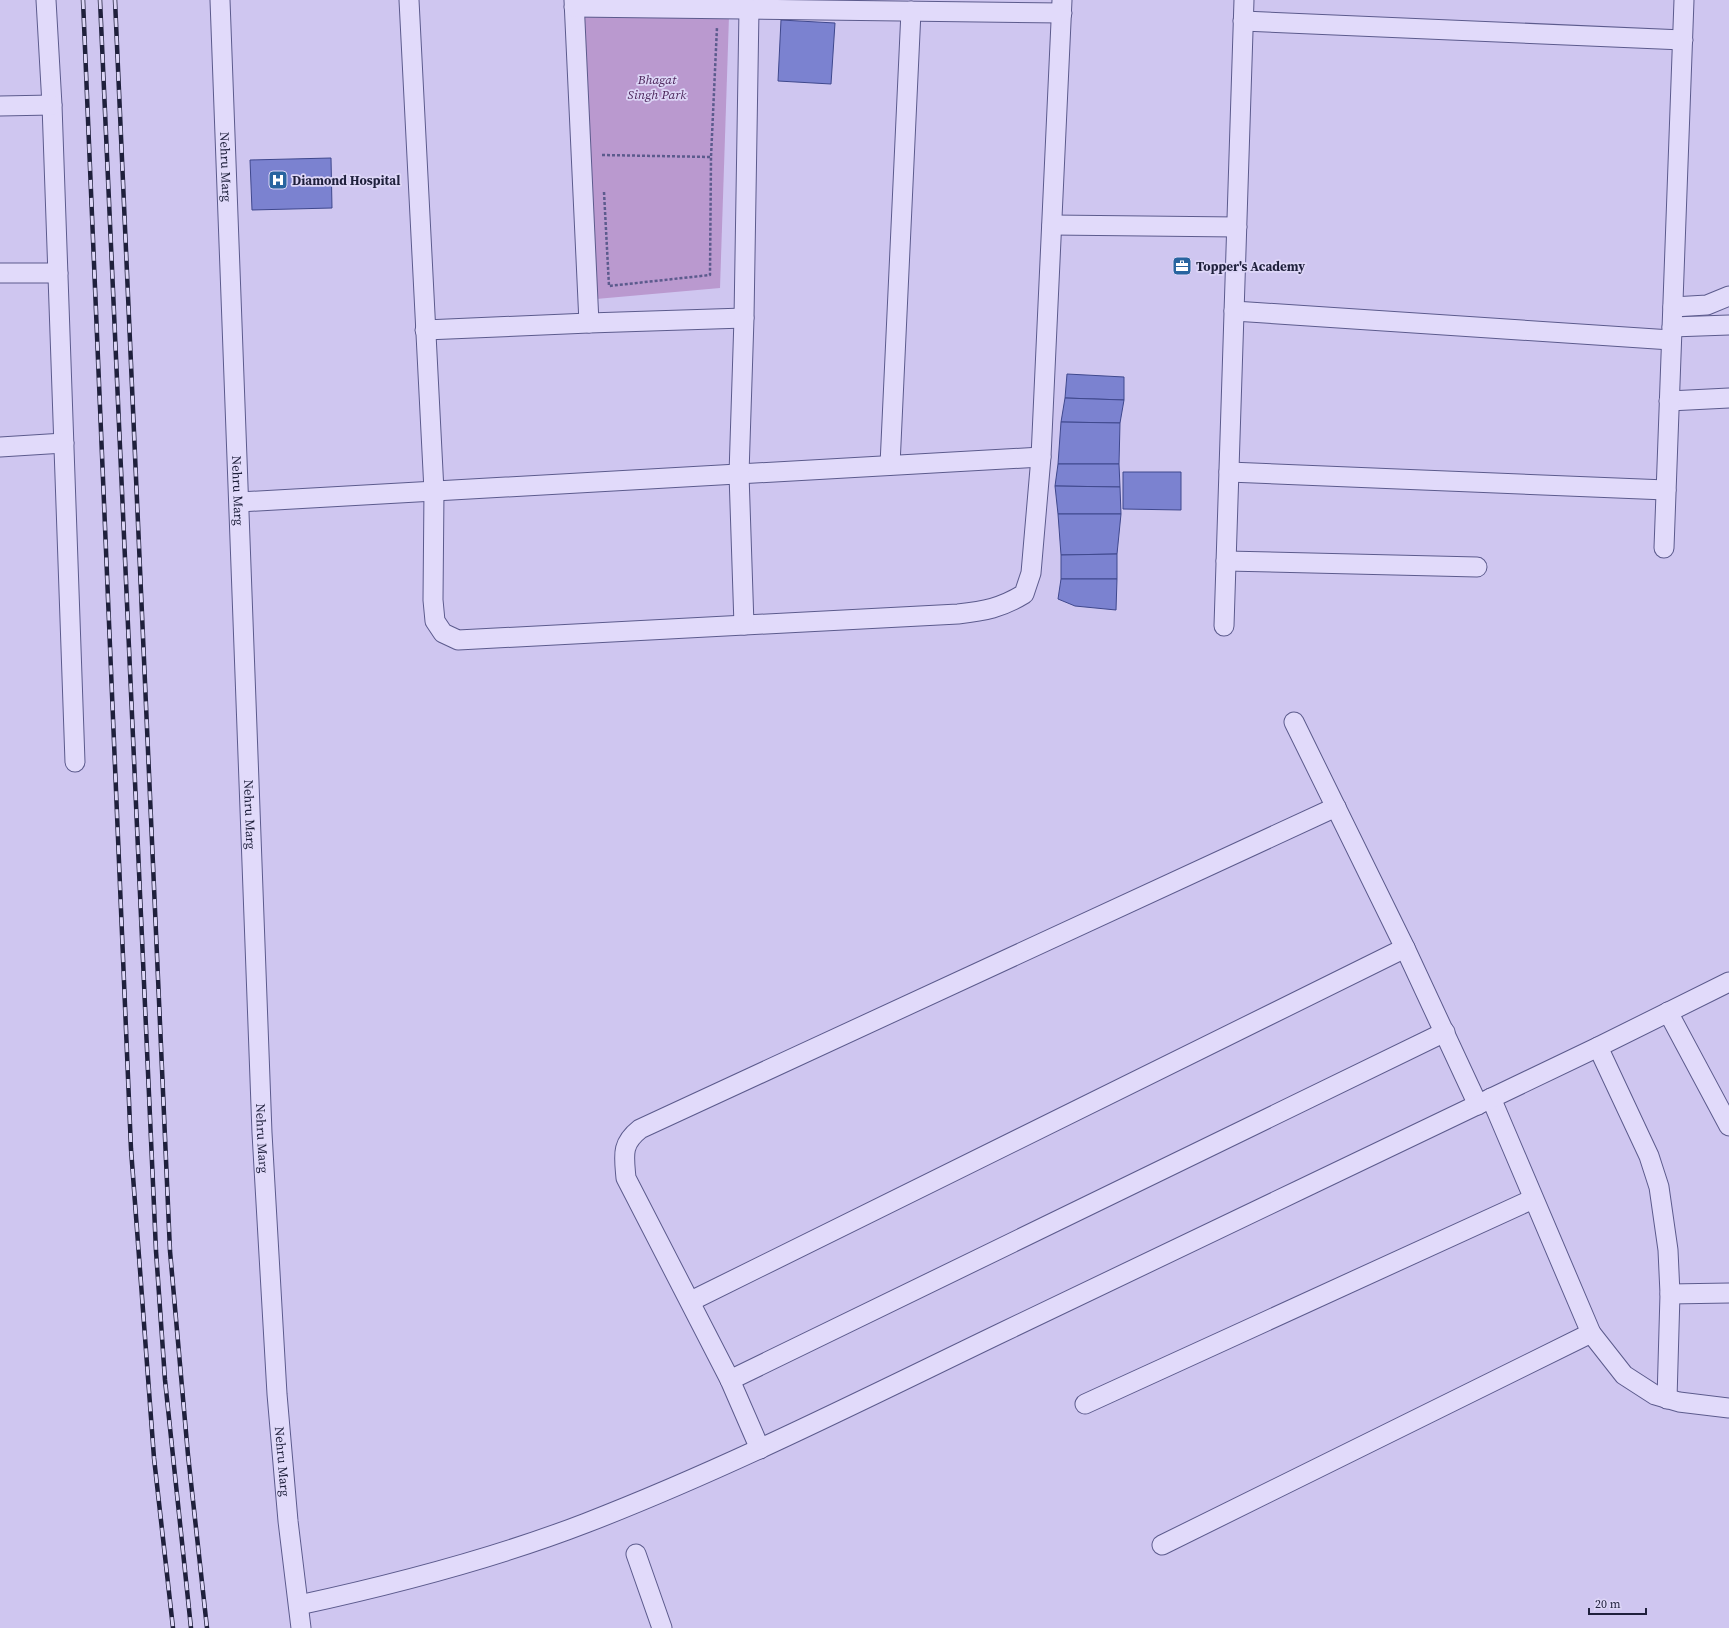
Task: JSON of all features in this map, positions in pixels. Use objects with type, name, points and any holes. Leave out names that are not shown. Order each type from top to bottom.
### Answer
[{"type":"street","points":[[46,0],[52,105],[75,762]]},
{"type":"street","name":"Nehru Marg","points":[[220,0],[263,1148],[277,1394],[301,1628]]},
{"type":"street","points":[[409,0],[434,491],[435,621],[443,633],[458,640],[958,614],[978,612],[1007,604],[1024,594],[1031,573],[1041,457],[1062,7],[911,11],[749,9],[574,4],[589,323]]},
{"type":"street","points":[[1224,626],[1244,0]]},
{"type":"street","points":[[1664,548],[1684,0]]},
{"type":"street","points":[[744,625],[739,474],[744,318],[749,9]]},
{"type":"street","points":[[890,465],[911,11]]},
{"type":"street","points":[[1243,21],[1683,40]]},
{"type":"street","points":[[0,106],[52,105]]},
{"type":"street","points":[[1052,225],[1237,227]]},
{"type":"street","points":[[0,273],[58,273]]},
{"type":"street","points":[[1673,307],[1707,305],[1729,296]]},
{"type":"street","points":[[1234,311],[1672,334],[1729,325]]},
{"type":"street","points":[[426,330],[744,318]]},
{"type":"street","points":[[1669,401],[1729,398]]},
{"type":"street","points":[[0,447],[64,443]]},
{"type":"street","points":[[240,502],[1041,457]]},
{"type":"street","points":[[1229,472],[1666,490]]},
{"type":"street","points":[[1226,561],[1476,567]]},
{"type":"street","points":[[1294,722],[1445,1032],[1484,1102],[1533,1199],[1591,1332],[1624,1375],[1655,1395],[1679,1402],[1729,1408]]},
{"type":"street","points":[[760,1449],[730,1380],[626,1178],[625,1146],[632,1136],[636,1132],[1336,807]]},
{"type":"street","points":[[690,1301],[1405,948]]},
{"type":"street","points":[[299,1606],[416,1578],[545,1537],[585,1523],[760,1449],[1484,1102],[1729,982]]},
{"type":"street","points":[[1668,1012],[1729,1126]]},
{"type":"street","points":[[730,1380],[1445,1032]]},
{"type":"street","points":[[1598,1047],[1649,1156],[1659,1186],[1668,1250],[1670,1294],[1667,1398]]},
{"type":"street","points":[[1085,1404],[1533,1199]]},
{"type":"street","points":[[1670,1294],[1729,1293]]},
{"type":"street","points":[[1162,1545],[1591,1332]]},
{"type":"street","points":[[636,1554],[662,1628]]},
{"type":"path","points":[[604,186],[609,286],[710,275],[711,158],[717,23]]},
{"type":"path","points":[[601,148],[602,163]]},
{"type":"path","points":[[602,155],[711,158]]},
{"type":"green space","name":"Bhagat Singh Park","points":[[583,14],[729,16],[720,288],[596,299]]},
{"type":"building","points":[[781,20],[835,23],[831,84],[778,81]]},
{"type":"building","points":[[331,158],[332,208],[252,210],[250,160]]},
{"type":"building","points":[[1067,374],[1124,377],[1124,400],[1065,398]]},
{"type":"building","points":[[1065,398],[1124,400],[1120,423],[1061,422]]},
{"type":"building","points":[[1061,422],[1120,423],[1119,464],[1058,464]]},
{"type":"building","points":[[1058,464],[1119,464],[1120,487],[1055,486]]},
{"type":"building","points":[[1123,472],[1181,472],[1181,510],[1123,509]]},
{"type":"building","points":[[1055,486],[1120,487],[1121,514],[1058,514]]},
{"type":"building","points":[[1058,514],[1121,514],[1117,554],[1061,555]]},
{"type":"building","points":[[1117,554],[1117,579],[1061,579],[1061,555]]},
{"type":"building","points":[[1061,579],[1117,579],[1116,610],[1075,606],[1058,599]]},
{"type":"railway","points":[[83,0],[131,1149],[154,1458],[173,1628]]},
{"type":"railway","points":[[100,0],[156,1251],[165,1380],[191,1628]]},
{"type":"railway","points":[[115,0],[170,1251],[188,1455],[207,1628]]},
{"type":"place","name":"Diamond Hospital","points":[[278,180]]},
{"type":"place","name":"Topper's Academy","points":[[1182,266]]}]
